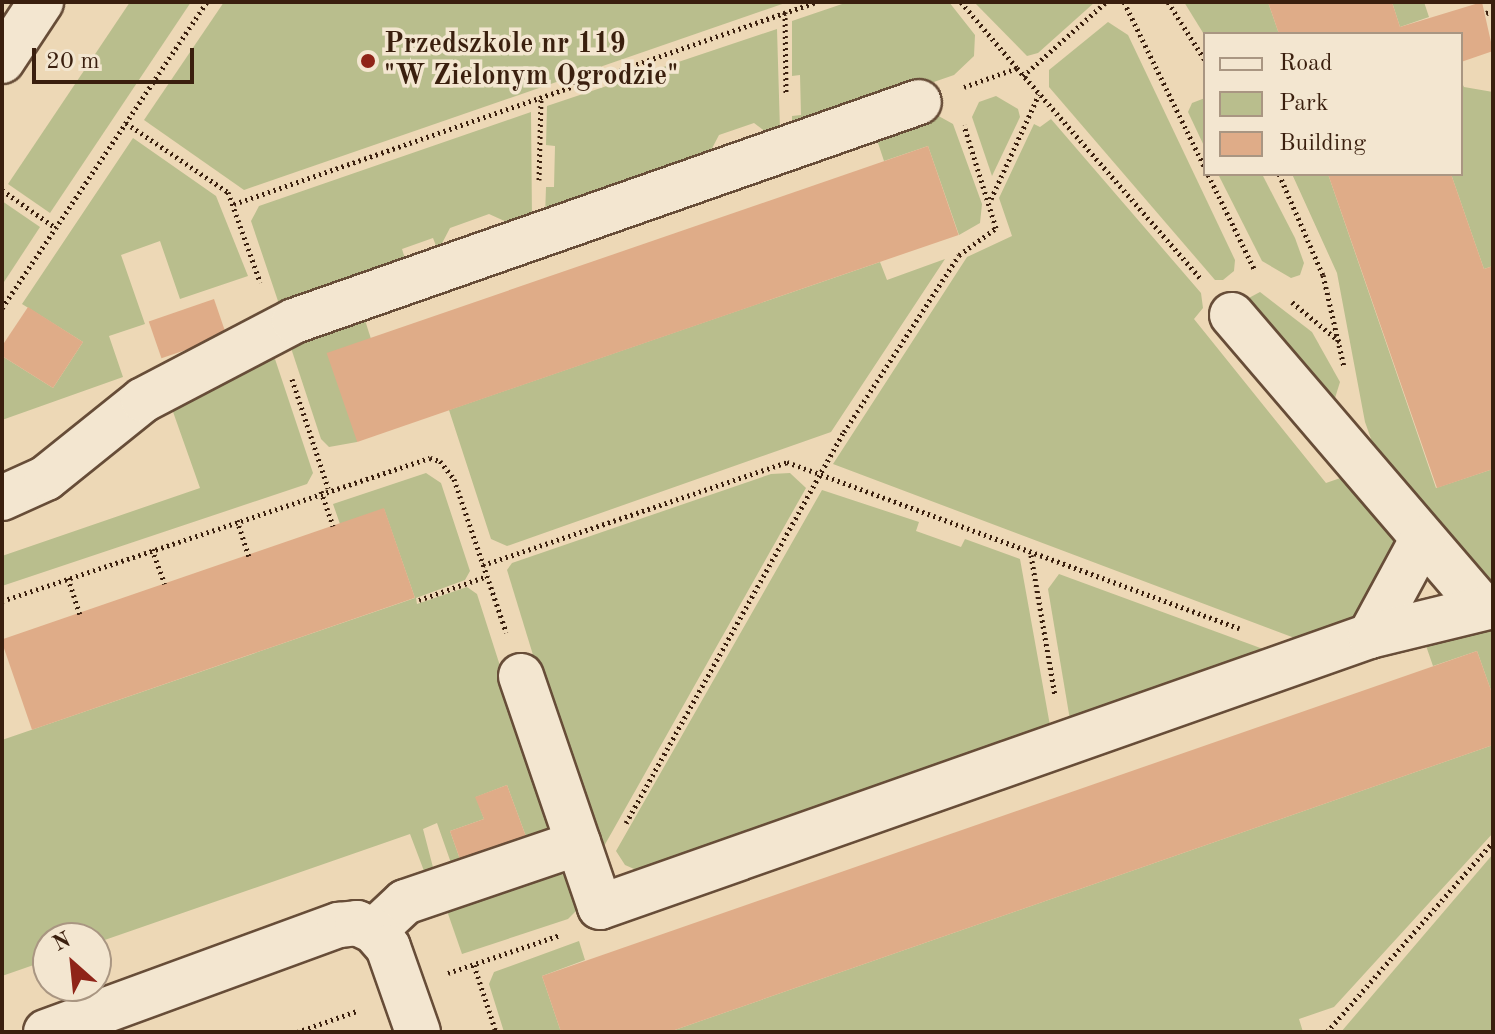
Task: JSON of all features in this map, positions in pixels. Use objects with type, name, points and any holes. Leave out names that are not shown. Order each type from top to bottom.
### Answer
[{"type":"street","points":[[2,61],[41,2]]},
{"type":"street","points":[[2,498],[46,478],[143,400],[257,338],[311,314],[936,96]]},
{"type":"street","points":[[521,676],[600,907],[1370,636],[1487,607],[1423,538],[1232,315]]},
{"type":"street","points":[[1370,636],[1423,538]]},
{"type":"street","points":[[374,931],[405,902],[585,863]]},
{"type":"street","points":[[46,1032],[339,925],[357,923],[374,931],[392,957],[418,1032]]},
{"type":"path","points":[[2,308],[207,2]]},
{"type":"path","points":[[234,204],[816,2]]},
{"type":"path","points":[[961,2],[1232,315]]},
{"type":"path","points":[[1023,76],[1106,2]]},
{"type":"path","points":[[1124,2],[1203,164]]},
{"type":"path","points":[[1168,2],[1203,57]]},
{"type":"path","points":[[785,12],[786,149]]},
{"type":"path","points":[[585,863],[820,473],[959,255],[993,233],[997,220],[990,200],[936,96],[1017,68]]},
{"type":"path","points":[[990,200],[1039,94]]},
{"type":"path","points":[[538,235],[541,97]]},
{"type":"path","points":[[1209,176],[1256,272]]},
{"type":"path","points":[[1280,176],[1323,275],[1347,381]]},
{"type":"path","points":[[2,190],[56,228]]},
{"type":"path","points":[[1280,292],[1340,342]]},
{"type":"path","points":[[2,601],[420,457],[440,461],[454,479],[521,676]]},
{"type":"path","points":[[483,565],[767,464],[787,462],[1315,656]]},
{"type":"path","points":[[321,491],[333,526]]},
{"type":"path","points":[[237,520],[249,556]]},
{"type":"path","points":[[152,549],[165,584]]},
{"type":"path","points":[[1031,554],[1063,744]]},
{"type":"path","points":[[419,600],[487,576]]},
{"type":"path","points":[[68,578],[80,614]]},
{"type":"path","points":[[1327,1032],[1493,842]]},
{"type":"path","points":[[499,955],[518,949]]},
{"type":"path","points":[[474,964],[496,1032]]},
{"type":"path","points":[[297,1032],[359,1011],[363,1021]]},
{"type":"green space","points":[[130,2],[191,2],[50,213],[8,184]]},
{"type":"green space","name":"Przedszkole nr 119 \"W Zielonym Ogrodzie\"","points":[[224,2],[788,2],[244,190],[144,120]]},
{"type":"green space","points":[[848,2],[949,2],[975,35],[974,56],[954,75],[792,131],[792,116],[801,115],[800,75],[792,76],[792,21]]},
{"type":"green space","points":[[974,2],[1095,2],[1038,53],[1027,56]]},
{"type":"green space","points":[[1184,2],[1268,2],[1278,32],[1203,32]]},
{"type":"green space","points":[[1392,2],[1424,2],[1429,17],[1400,27]]},
{"type":"green space","points":[[1108,22],[1128,35],[1235,260],[1234,271],[1223,280],[1215,280],[1049,87],[1049,70]]},
{"type":"green space","points":[[777,29],[780,130],[770,135],[754,123],[719,135],[707,158],[545,217],[546,187],[554,187],[555,146],[546,145],[547,106]]},
{"type":"green space","points":[[1463,85],[1493,92],[1493,266],[1484,269],[1452,176],[1463,176]]},
{"type":"green space","points":[[996,96],[1018,109],[1020,117],[992,176],[972,117],[979,102]]},
{"type":"green space","points":[[1203,99],[1203,144],[1188,112],[1192,103]]},
{"type":"green space","points":[[531,112],[532,219],[511,224],[489,214],[450,228],[438,251],[433,238],[402,249],[407,265],[279,304],[251,221],[259,206]]},
{"type":"green space","points":[[935,114],[953,124],[982,204],[980,223],[959,235],[928,146],[884,161],[877,140]]},
{"type":"green space","points":[[1051,119],[1201,293],[1203,308],[1194,319],[1326,483],[1349,475],[1399,541],[1358,626],[1308,643],[833,464],[967,257],[1012,236],[999,198],[1034,124],[1040,127]]},
{"type":"green space","points":[[133,138],[216,196],[248,276],[180,299],[160,241],[121,255],[145,324],[109,336],[123,377],[2,420],[2,356],[53,388],[83,342],[22,304]]},
{"type":"green space","points":[[1219,176],[1263,176],[1295,238],[1304,263],[1300,275],[1291,278],[1262,261]]},
{"type":"green space","points":[[1293,176],[1329,176],[1436,488],[1493,469],[1493,589],[1380,464],[1365,422],[1337,273]]},
{"type":"green space","points":[[2,201],[40,227],[2,285]]},
{"type":"green space","points":[[945,259],[831,432],[507,546],[491,539],[449,410],[880,262],[887,280]]},
{"type":"green space","points":[[1260,292],[1312,332],[1340,382],[1335,398],[1332,400],[1245,300]]},
{"type":"green space","points":[[364,317],[371,339],[357,442],[329,447],[321,439],[290,345]]},
{"type":"green space","points":[[274,356],[313,473],[307,484],[2,586],[2,556],[200,488],[172,409]]},
{"type":"green space","points":[[426,473],[441,483],[470,571],[465,580],[416,598],[417,604],[467,587],[477,594],[553,831],[528,842],[507,785],[476,797],[484,819],[450,831],[462,865],[451,863],[437,823],[423,829],[435,875],[432,868],[424,871],[410,834],[112,937],[112,922],[32,922],[32,966],[2,976],[2,740],[415,598],[384,509],[340,524],[333,504]]},
{"type":"green space","points":[[790,473],[806,488],[599,855],[593,851],[507,570],[512,563],[771,474]]},
{"type":"green space","points":[[822,490],[919,522],[916,531],[961,547],[965,539],[1020,559],[1051,731],[641,872],[625,865],[616,851]]},
{"type":"green space","points":[[1059,574],[1274,653],[1070,720],[1048,589]]},
{"type":"green space","points":[[1493,626],[1493,696],[1477,651],[1433,666],[1424,640]]},
{"type":"green space","points":[[1493,745],[1493,833],[1334,1007],[1299,1019],[1303,1032],[669,1032]]},
{"type":"green space","points":[[1493,854],[1493,1032],[1341,1032]]},
{"type":"green space","points":[[559,872],[572,881],[578,909],[568,919],[462,954],[446,908]]},
{"type":"green space","points":[[579,941],[585,960],[542,976],[561,1032],[504,1032],[489,984],[494,972]]},
{"type":"building","points":[[1268,2],[1392,2],[1400,27],[1482,2],[1493,51],[1463,61],[1463,32],[1278,32]]},
{"type":"building","points":[[928,146],[959,235],[357,442],[327,353]]},
{"type":"building","points":[[1329,176],[1452,176],[1484,269],[1493,266],[1493,469],[1437,488]]},
{"type":"building","points":[[214,299],[227,336],[161,358],[149,321]]},
{"type":"building","points":[[28,307],[83,342],[53,388],[2,356],[2,346]]},
{"type":"building","points":[[384,508],[415,598],[32,730],[2,640]]},
{"type":"building","points":[[1477,651],[1493,696],[1493,745],[669,1032],[561,1032],[542,976]]},
{"type":"building","points":[[507,785],[528,842],[462,865],[450,831],[484,819],[475,797]]},
{"type":"place","name":"Przedszkole nr 119 \"W Zielonym Ogrodzie\"","points":[[368,61]]}]
